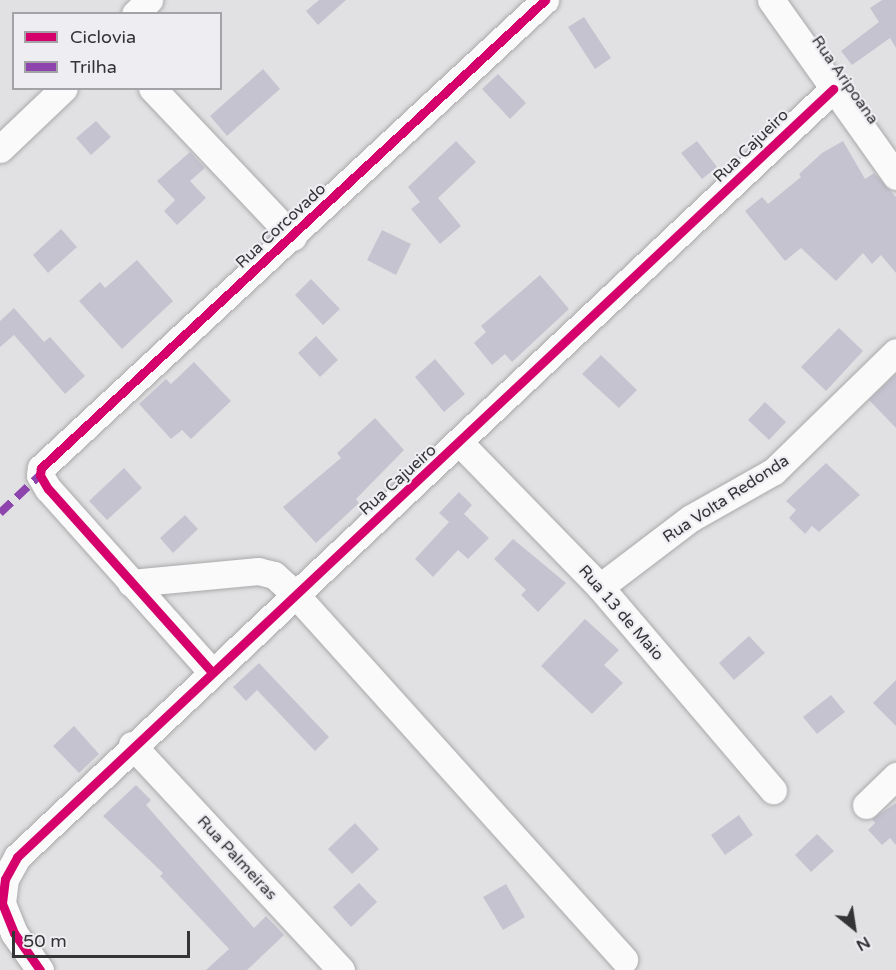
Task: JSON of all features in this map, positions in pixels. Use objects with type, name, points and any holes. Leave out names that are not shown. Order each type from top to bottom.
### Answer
[{"type":"street","points":[[137,12],[149,0]]},
{"type":"street","name":"Rua Corcovado","points":[[131,583],[40,475],[45,462],[293,237],[545,0]]},
{"type":"street","name":"Rua Aripoana","points":[[771,0],[896,176]]},
{"type":"street","name":"Rua Cajueiro","points":[[40,970],[14,933],[2,903],[5,879],[17,857],[132,745],[460,443],[833,89]]},
{"type":"street","points":[[0,149],[62,90]]},
{"type":"street","points":[[154,90],[293,237]]},
{"type":"street","name":"Rua Volta Redonda","points":[[600,587],[691,518],[774,471],[896,352]]},
{"type":"street","name":"Rua 13 de Maio","points":[[460,443],[600,587],[773,790]]},
{"type":"street","points":[[131,583],[258,571],[274,575],[295,594],[624,960]]},
{"type":"street","points":[[131,583],[211,671]]},
{"type":"street","name":"Rua Palmeiras","points":[[132,745],[341,970]]},
{"type":"street","points":[[866,805],[896,776]]},
{"type":"building","points":[[319,0],[346,0],[318,25],[306,11]]},
{"type":"building","points":[[882,0],[896,0],[896,48],[890,38],[852,65],[841,51],[879,22],[870,8]]},
{"type":"building","points":[[584,17],[611,58],[595,69],[568,27]]},
{"type":"building","points":[[263,69],[280,89],[227,136],[210,116]]},
{"type":"building","points":[[498,74],[526,103],[510,119],[482,89]]},
{"type":"building","points":[[96,121],[111,137],[91,155],[76,138]]},
{"type":"building","points":[[456,141],[476,162],[438,198],[461,226],[440,244],[411,209],[420,202],[408,187]]},
{"type":"building","points":[[697,141],[717,167],[702,179],[681,153]]},
{"type":"building","points":[[843,141],[865,179],[874,173],[896,197],[896,273],[881,255],[872,264],[863,253],[836,281],[801,248],[785,261],[745,211],[762,197],[768,204],[801,177],[799,174],[822,153]]},
{"type":"building","points":[[190,152],[205,168],[190,181],[206,198],[177,225],[164,211],[175,200],[157,181]]},
{"type":"building","points":[[61,229],[77,247],[48,273],[33,255]]},
{"type":"building","points":[[382,230],[411,244],[396,275],[367,260]]},
{"type":"building","points":[[137,260],[173,301],[122,349],[79,301],[100,282],[105,288]]},
{"type":"building","points":[[540,275],[569,309],[512,362],[505,354],[492,365],[474,343],[486,332],[481,326]]},
{"type":"building","points":[[311,279],[340,309],[323,325],[295,295]]},
{"type":"building","points":[[14,308],[44,342],[50,337],[85,376],[65,394],[14,335],[0,347],[0,321]]},
{"type":"building","points":[[839,328],[863,351],[826,391],[801,367]]},
{"type":"building","points":[[316,336],[338,360],[320,377],[298,353]]},
{"type":"building","points":[[601,355],[637,390],[619,408],[582,374]]},
{"type":"building","points":[[435,359],[465,394],[444,412],[415,377]]},
{"type":"building","points":[[194,362],[231,401],[191,439],[182,430],[171,439],[139,404],[166,379],[171,384]]},
{"type":"building","points":[[896,374],[896,428],[869,400]]},
{"type":"building","points":[[765,402],[786,422],[769,440],[748,420]]},
{"type":"building","points":[[375,418],[404,450],[356,499],[359,503],[316,543],[283,507],[341,458],[337,453]]},
{"type":"building","points":[[826,463],[860,495],[819,532],[812,526],[805,534],[789,518],[796,510],[786,501]]},
{"type":"building","points":[[124,468],[142,488],[107,520],[89,501]]},
{"type":"building","points":[[459,492],[472,505],[464,514],[489,538],[468,559],[458,550],[433,577],[415,559],[449,522],[439,513]]},
{"type":"building","points":[[185,515],[198,529],[173,553],[160,538]]},
{"type":"building","points":[[513,539],[566,583],[538,612],[521,595],[526,590],[494,559]]},
{"type":"building","points":[[585,619],[619,650],[604,665],[623,683],[592,714],[541,666]]},
{"type":"building","points":[[749,636],[765,653],[734,680],[719,663]]},
{"type":"building","points":[[259,663],[329,737],[315,751],[257,690],[246,701],[233,687]]},
{"type":"building","points":[[896,680],[896,726],[873,703]]},
{"type":"building","points":[[831,695],[845,712],[817,734],[803,717]]},
{"type":"building","points":[[74,726],[99,754],[79,773],[53,746]]},
{"type":"building","points":[[136,785],[151,800],[146,805],[254,928],[266,916],[284,935],[247,970],[206,970],[229,949],[160,876],[163,873],[103,816]]},
{"type":"building","points":[[896,803],[896,845],[890,838],[882,845],[868,830],[875,823],[872,819]]},
{"type":"building","points":[[739,815],[753,835],[725,855],[711,835]]},
{"type":"building","points":[[355,823],[379,849],[352,874],[328,849]]},
{"type":"building","points":[[817,834],[834,851],[811,872],[795,855]]},
{"type":"building","points":[[359,883],[377,902],[351,927],[333,907]]},
{"type":"building","points":[[506,884],[525,917],[503,930],[483,897]]},
{"type":"marked path","points":[[0,513],[40,475]]},
{"type":"cycle path","points":[[211,671],[48,489],[40,475],[41,468],[545,0]]},
{"type":"cycle path","points":[[40,970],[14,933],[2,903],[5,879],[17,857],[833,89]]}]
